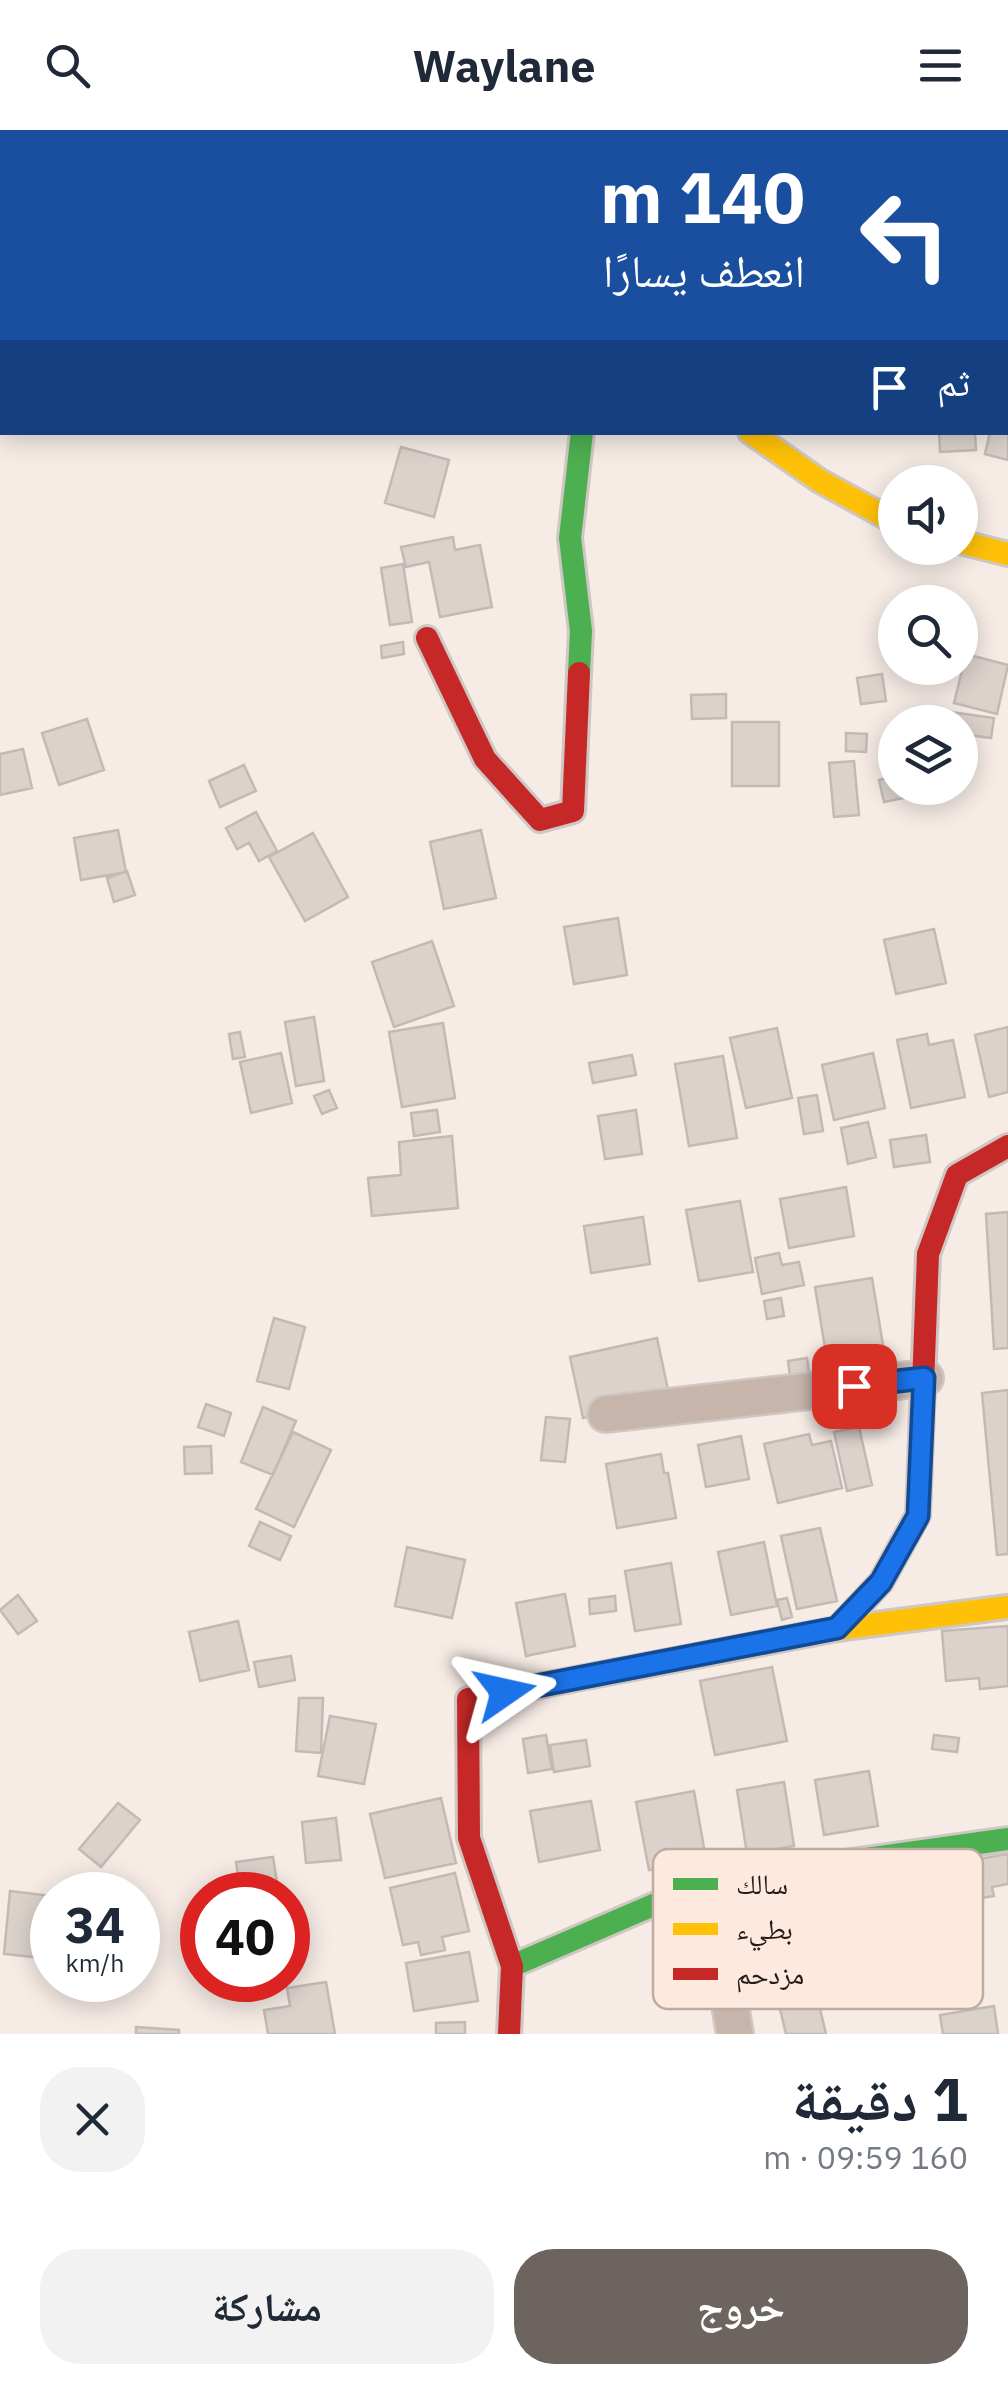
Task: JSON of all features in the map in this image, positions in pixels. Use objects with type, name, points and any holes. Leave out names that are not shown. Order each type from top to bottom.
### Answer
[{"type":"street","points":[[427,638],[485,758],[540,820],[573,810],[581,632],[570,538],[582,435]]},
{"type":"street","points":[[754,435],[820,481],[878,513]]},
{"type":"street","points":[[978,546],[1008,554]]},
{"type":"street","points":[[837,1628],[881,1582],[918,1516],[928,1254],[957,1175],[1008,1146]]},
{"type":"street","points":[[606,1414],[924,1378]]},
{"type":"street","points":[[508,2034],[512,1966],[468,1838],[468,1699],[837,1628],[1008,1608]]},
{"type":"street","points":[[938,1849],[1008,1839]]},
{"type":"street","points":[[512,1966],[653,1906]]},
{"type":"street","points":[[731,2009],[735,2034]]},
{"type":"building","points":[[939,435],[975,435],[976,450],[940,452]]},
{"type":"building","points":[[989,435],[1008,435],[1008,460],[985,454]]},
{"type":"building","points":[[401,447],[449,460],[434,517],[385,503]]},
{"type":"building","points":[[453,537],[455,550],[480,545],[492,607],[440,617],[429,562],[406,567],[401,547]]},
{"type":"building","points":[[403,564],[412,622],[390,625],[381,568]]},
{"type":"building","points":[[403,642],[404,654],[382,658],[381,646]]},
{"type":"building","points":[[978,657],[1008,665],[997,714],[978,709],[978,705],[954,703],[958,685],[978,685]]},
{"type":"building","points":[[878,675],[878,685],[884,685],[886,701],[861,704],[857,678]]},
{"type":"building","points":[[726,694],[726,718],[692,719],[691,695]]},
{"type":"building","points":[[978,716],[994,718],[991,738],[978,736]]},
{"type":"building","points":[[87,719],[104,770],[59,785],[42,733]]},
{"type":"building","points":[[732,722],[779,722],[779,786],[732,786]]},
{"type":"building","points":[[846,733],[867,734],[866,752],[846,751]]},
{"type":"building","points":[[23,749],[32,788],[0,795],[0,754]]},
{"type":"building","points":[[854,761],[859,815],[834,817],[829,763]]},
{"type":"building","points":[[244,765],[256,791],[220,807],[209,781]]},
{"type":"building","points":[[256,812],[277,851],[259,861],[249,843],[237,849],[226,828]]},
{"type":"building","points":[[118,830],[126,872],[81,880],[74,838]]},
{"type":"building","points":[[481,830],[496,898],[444,909],[430,842]]},
{"type":"building","points":[[313,833],[348,897],[305,921],[269,857]]},
{"type":"building","points":[[127,871],[135,895],[114,902],[107,878]]},
{"type":"building","points":[[618,918],[627,975],[574,984],[564,927]]},
{"type":"building","points":[[934,929],[946,983],[896,994],[884,940]]},
{"type":"building","points":[[432,941],[454,1006],[394,1027],[372,962]]},
{"type":"building","points":[[314,1017],[324,1081],[296,1086],[285,1022]]},
{"type":"building","points":[[443,1023],[455,1098],[402,1107],[389,1032]]},
{"type":"building","points":[[1008,1027],[1008,1092],[989,1097],[975,1035]]},
{"type":"building","points":[[777,1028],[792,1098],[746,1108],[730,1038]]},
{"type":"building","points":[[240,1032],[245,1057],[233,1059],[229,1034]]},
{"type":"building","points":[[927,1034],[929,1045],[953,1040],[965,1097],[911,1108],[897,1040]]},
{"type":"building","points":[[281,1053],[292,1103],[251,1113],[240,1062]]},
{"type":"building","points":[[873,1053],[885,1108],[834,1120],[822,1065]]},
{"type":"building","points":[[632,1055],[636,1075],[593,1083],[589,1063]]},
{"type":"building","points":[[723,1056],[737,1138],[689,1146],[675,1064]]},
{"type":"building","points":[[329,1090],[337,1108],[322,1114],[314,1096]]},
{"type":"building","points":[[817,1095],[823,1131],[804,1134],[798,1098]]},
{"type":"building","points":[[437,1110],[440,1132],[414,1136],[411,1113]]},
{"type":"building","points":[[636,1110],[642,1154],[605,1159],[598,1116]]},
{"type":"building","points":[[868,1122],[876,1157],[848,1164],[841,1128]]},
{"type":"building","points":[[926,1135],[930,1162],[894,1167],[890,1140]]},
{"type":"building","points":[[452,1136],[458,1208],[372,1216],[368,1178],[401,1175],[399,1142]]},
{"type":"building","points":[[846,1187],[854,1236],[789,1248],[780,1199]]},
{"type":"building","points":[[740,1201],[753,1272],[699,1281],[686,1210]]},
{"type":"building","points":[[1008,1212],[1008,1348],[994,1349],[986,1214]]},
{"type":"building","points":[[643,1217],[650,1264],[591,1273],[584,1226]]},
{"type":"building","points":[[779,1253],[782,1265],[799,1262],[804,1285],[762,1294],[755,1258]]},
{"type":"building","points":[[872,1278],[885,1357],[828,1366],[815,1287]]},
{"type":"building","points":[[781,1298],[784,1316],[767,1319],[764,1301]]},
{"type":"building","points":[[274,1318],[305,1327],[289,1389],[257,1381]]},
{"type":"building","points":[[657,1338],[670,1399],[583,1418],[570,1357]]},
{"type":"building","points":[[807,1358],[811,1387],[792,1390],[788,1361]]},
{"type":"building","points":[[1008,1390],[1008,1554],[997,1555],[982,1393]]},
{"type":"building","points":[[206,1404],[231,1413],[224,1436],[198,1427]]},
{"type":"building","points":[[263,1407],[296,1421],[273,1475],[241,1462]]},
{"type":"building","points":[[546,1417],[570,1419],[565,1462],[541,1460]]},
{"type":"building","points":[[859,1427],[872,1485],[847,1491],[834,1432]]},
{"type":"building","points":[[293,1432],[331,1450],[294,1527],[256,1509]]},
{"type":"building","points":[[809,1434],[812,1445],[831,1441],[842,1488],[778,1503],[764,1444]]},
{"type":"building","points":[[741,1436],[749,1479],[706,1487],[698,1445]]},
{"type":"building","points":[[211,1446],[212,1473],[185,1474],[184,1447]]},
{"type":"building","points":[[661,1454],[676,1518],[617,1528],[606,1464]]},
{"type":"building","points":[[260,1522],[291,1536],[280,1560],[249,1546]]},
{"type":"building","points":[[820,1528],[837,1601],[797,1609],[781,1536]]},
{"type":"building","points":[[764,1542],[777,1606],[731,1615],[718,1552]]},
{"type":"building","points":[[407,1547],[465,1560],[452,1618],[395,1606]]},
{"type":"building","points":[[671,1563],[681,1624],[635,1631],[625,1571]]},
{"type":"building","points":[[565,1594],[575,1646],[526,1656],[516,1603]]},
{"type":"building","points":[[18,1595],[37,1621],[18,1634],[0,1610]]},
{"type":"building","points":[[615,1596],[616,1611],[590,1614],[589,1599]]},
{"type":"building","points":[[787,1598],[792,1617],[782,1620],[777,1600]]},
{"type":"building","points":[[238,1621],[249,1670],[200,1681],[189,1632]]},
{"type":"building","points":[[1008,1626],[1008,1686],[980,1689],[979,1678],[946,1681],[942,1631]]},
{"type":"building","points":[[291,1656],[295,1680],[259,1687],[254,1662]]},
{"type":"building","points":[[772,1667],[787,1741],[715,1755],[700,1681]]},
{"type":"building","points":[[299,1698],[323,1698],[321,1753],[296,1751]]},
{"type":"building","points":[[330,1716],[376,1724],[364,1784],[318,1776]]},
{"type":"building","points":[[546,1735],[552,1769],[528,1773],[523,1739]]},
{"type":"building","points":[[934,1735],[959,1738],[957,1752],[932,1749]]},
{"type":"building","points":[[586,1740],[590,1766],[554,1772],[550,1745]]},
{"type":"building","points":[[869,1771],[878,1826],[824,1835],[815,1780]]},
{"type":"building","points":[[784,1782],[794,1846],[746,1849],[737,1790]]},
{"type":"building","points":[[694,1791],[704,1849],[653,1849],[653,1869],[649,1870],[636,1802]]},
{"type":"building","points":[[441,1798],[456,1863],[385,1878],[370,1814]]},
{"type":"building","points":[[591,1801],[600,1850],[539,1862],[530,1811]]},
{"type":"building","points":[[118,1803],[140,1820],[101,1867],[79,1849]]},
{"type":"building","points":[[336,1818],[341,1860],[306,1863],[302,1822]]},
{"type":"building","points":[[1008,1854],[1008,1884],[992,1887],[994,1896],[983,1898],[983,1858]]},
{"type":"building","points":[[273,1857],[275,1872],[238,1872],[236,1862]]},
{"type":"building","points":[[455,1873],[469,1931],[442,1937],[445,1950],[421,1955],[418,1942],[403,1945],[390,1888]]},
{"type":"building","points":[[10,1891],[30,1893],[30,1957],[4,1954]]},
{"type":"building","points":[[469,1952],[478,2001],[414,2011],[406,1963]]},
{"type":"building","points":[[326,1982],[335,2034],[268,2034],[264,2010],[290,2006],[289,2002],[310,2002],[310,1984]]},
{"type":"building","points":[[994,2006],[998,2034],[943,2034],[940,2015]]},
{"type":"building","points":[[780,2009],[820,2009],[826,2034],[786,2034]]},
{"type":"building","points":[[465,2022],[465,2034],[436,2034],[436,2023]]},
{"type":"building","points":[[136,2027],[179,2030],[179,2034],[136,2034]]},
{"type":"traffic: fast","points":[[579,673],[581,631],[570,538],[582,435]]},
{"type":"traffic: fast","points":[[937,1849],[1008,1839]]},
{"type":"traffic: fast","points":[[512,1966],[653,1905]]},
{"type":"traffic: slow","points":[[754,435],[820,481],[878,513]]},
{"type":"traffic: slow","points":[[978,546],[1008,554]]},
{"type":"traffic: slow","points":[[544,1685],[837,1629],[1008,1607]]},
{"type":"traffic: jam","points":[[427,638],[485,759],[540,820],[573,811],[579,673]]},
{"type":"traffic: jam","points":[[837,1629],[881,1582],[918,1515],[928,1254],[957,1175],[1008,1146]]},
{"type":"traffic: jam","points":[[509,2034],[512,1966],[469,1838],[468,1699],[544,1685]]},
{"type":"route","points":[[505,1692],[837,1628],[881,1582],[918,1516],[924,1378],[854,1386]]}]
